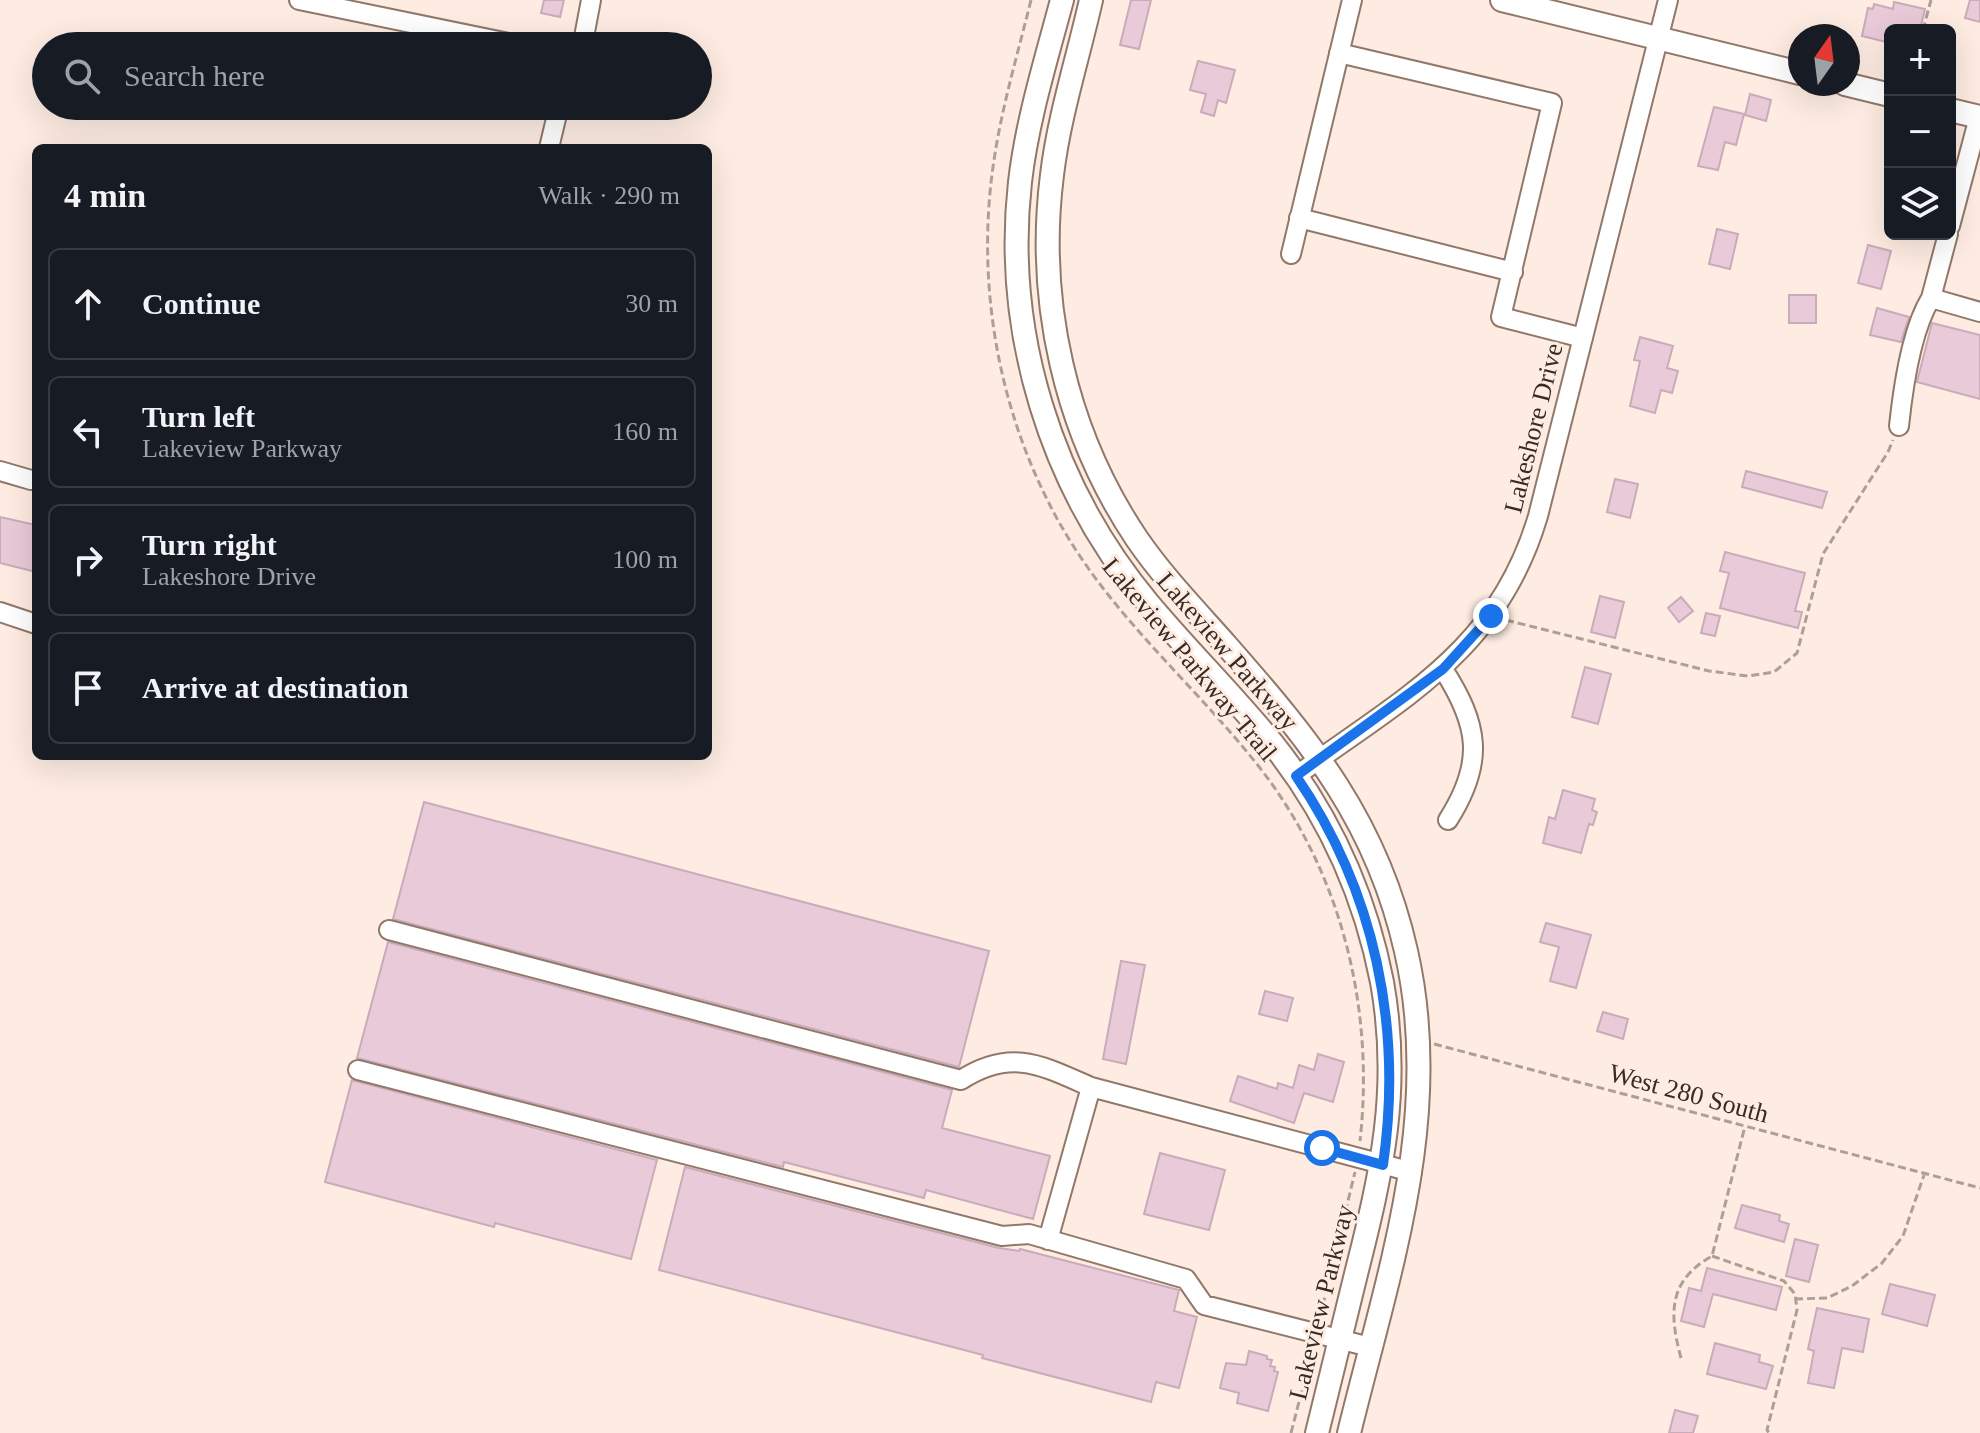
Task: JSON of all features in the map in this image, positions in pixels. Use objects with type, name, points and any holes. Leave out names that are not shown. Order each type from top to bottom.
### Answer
[{"type":"main road","name":"Lakeview Parkway","points":[[1062,0],[1025,152],[1017,227],[1017,273],[1024,334],[1046,422],[1069,479],[1113,558],[1148,603],[1270,741],[1321,816],[1348,869],[1376,955],[1386,1013],[1390,1074],[1383,1165],[1317,1433]]},
{"type":"main road","name":"Lakeview Parkway","points":[[1091,0],[1058,139],[1048,214],[1047,251],[1052,318],[1072,404],[1106,488],[1137,539],[1173,586],[1293,721],[1352,808],[1389,891],[1412,979],[1419,1040],[1419,1101],[1412,1172],[1349,1433]]},
{"type":"main road","points":[[1502,0],[1576,9],[1658,38],[1788,70]]},
{"type":"main road","points":[[1860,88],[1884,94]]},
{"type":"main road","points":[[1956,111],[1980,117]]},
{"type":"street","points":[[299,0],[455,32]]},
{"type":"street","points":[[585,32],[591,0]]},
{"type":"street","points":[[1291,254],[1352,0]]},
{"type":"street","name":"Lakeshore Drive","points":[[1296,776],[1443,669],[1491,616],[1518,572],[1532,536],[1668,0]]},
{"type":"street","points":[[1339,53],[1552,103],[1501,317],[1583,338]]},
{"type":"street","points":[[1956,204],[1980,117]]},
{"type":"street","points":[[550,144],[556,120]]},
{"type":"street","points":[[1299,218],[1513,272]]},
{"type":"street","points":[[1899,426],[1903,388],[1923,310],[1931,298],[1946,240]]},
{"type":"street","points":[[1931,298],[1980,312]]},
{"type":"street","points":[[0,471],[31,480]]},
{"type":"street","points":[[0,612],[32,623]]},
{"type":"street","points":[[1443,669],[1470,718],[1474,736],[1467,783],[1448,820]]},
{"type":"street","points":[[389,930],[961,1080],[982,1067],[1010,1060],[1055,1071],[1091,1087],[1412,1172]]},
{"type":"street","points":[[358,1070],[1002,1236],[1029,1234],[1186,1279],[1204,1305],[1370,1347]]},
{"type":"street","points":[[1048,1240],[1091,1087]]},
{"type":"path","name":"Lakeview Parkway Trail","points":[[1031,0],[993,161],[988,223],[991,310],[1004,381],[1028,455],[1043,491],[1094,579],[1135,631],[1255,762],[1290,812],[1319,867],[1345,938],[1360,1011],[1365,1080],[1358,1158],[1291,1433]]},
{"type":"path","points":[[1925,24],[1931,0]]},
{"type":"path","points":[[1491,616],[1709,671],[1748,676],[1774,672],[1797,653],[1823,554],[1888,452],[1899,426]]},
{"type":"path","name":"West 280 South","points":[[1419,1040],[1980,1188]]},
{"type":"path","points":[[1681,1358],[1672,1309],[1681,1285],[1694,1266],[1712,1256],[1745,1126]]},
{"type":"path","points":[[1795,1299],[1827,1298],[1852,1286],[1882,1263],[1903,1236],[1925,1173]]},
{"type":"path","points":[[1712,1256],[1784,1281],[1795,1299],[1797,1310],[1767,1430],[1769,1433]]},
{"type":"building","points":[[544,0],[564,0],[560,17],[541,13]]},
{"type":"building","points":[[1131,0],[1151,0],[1139,49],[1120,45]]},
{"type":"building","points":[[1970,0],[1980,0],[1980,22],[1965,18]]},
{"type":"building","points":[[1894,2],[1925,9],[1921,24],[1884,24],[1884,42],[1862,36],[1868,8],[1873,9],[1874,4],[1893,9]]},
{"type":"building","points":[[1198,61],[1235,70],[1226,103],[1218,100],[1214,116],[1201,112],[1206,94],[1190,90]]},
{"type":"building","points":[[1750,94],[1771,100],[1766,121],[1745,115]]},
{"type":"building","points":[[1714,107],[1744,114],[1736,145],[1725,142],[1718,170],[1698,166]]},
{"type":"building","points":[[1717,229],[1738,234],[1730,269],[1709,264]]},
{"type":"building","points":[[1868,245],[1891,251],[1881,289],[1858,283]]},
{"type":"building","points":[[1789,295],[1816,295],[1816,323],[1789,323]]},
{"type":"building","points":[[1877,308],[1909,317],[1901,342],[1870,335]]},
{"type":"building","points":[[1932,323],[1980,335],[1980,399],[1917,382]]},
{"type":"building","points":[[1640,337],[1673,346],[1667,368],[1678,371],[1672,393],[1661,390],[1655,413],[1630,406],[1640,361],[1634,360]]},
{"type":"building","points":[[1746,471],[1827,492],[1822,508],[1742,487]]},
{"type":"building","points":[[1615,479],[1638,484],[1630,518],[1607,512]]},
{"type":"building","points":[[0,517],[32,524],[32,571],[0,563]]},
{"type":"building","points":[[1725,552],[1805,573],[1795,611],[1802,612],[1798,628],[1720,608],[1729,573],[1720,571]]},
{"type":"building","points":[[1600,596],[1624,602],[1615,638],[1591,632]]},
{"type":"building","points":[[1681,597],[1693,611],[1679,622],[1668,608]]},
{"type":"building","points":[[1706,613],[1720,616],[1715,636],[1701,633]]},
{"type":"building","points":[[1585,667],[1611,674],[1598,724],[1572,717]]},
{"type":"building","points":[[1563,790],[1595,799],[1592,810],[1597,812],[1593,825],[1589,824],[1581,853],[1543,843],[1549,817],[1555,819]]},
{"type":"building","points":[[424,802],[989,951],[959,1067],[393,919]]},
{"type":"building","points":[[1546,923],[1591,935],[1576,988],[1550,981],[1559,947],[1540,942]]},
{"type":"building","points":[[388,942],[952,1090],[942,1128],[1050,1156],[1033,1219],[926,1190],[924,1198],[784,1162],[783,1167],[357,1058]]},
{"type":"building","points":[[1121,961],[1145,965],[1126,1064],[1103,1059]]},
{"type":"building","points":[[1265,991],[1293,998],[1287,1021],[1259,1014]]},
{"type":"building","points":[[1603,1012],[1628,1019],[1623,1039],[1597,1031]]},
{"type":"building","points":[[1318,1054],[1344,1062],[1333,1102],[1304,1093],[1294,1123],[1230,1101],[1238,1076],[1277,1089],[1278,1083],[1293,1088],[1299,1065],[1314,1070]]},
{"type":"building","points":[[352,1080],[657,1160],[631,1259],[325,1182]]},
{"type":"building","points":[[1160,1153],[1225,1170],[1209,1230],[1144,1214]]},
{"type":"building","points":[[685,1167],[999,1248],[1020,1249],[1179,1290],[1174,1311],[1197,1317],[1179,1388],[1156,1382],[1151,1402],[659,1270]]},
{"type":"building","points":[[1742,1205],[1780,1215],[1779,1221],[1789,1224],[1784,1242],[1735,1228]]},
{"type":"building","points":[[1795,1239],[1818,1245],[1809,1282],[1786,1276]]},
{"type":"building","points":[[1707,1268],[1782,1287],[1776,1310],[1713,1294],[1704,1327],[1681,1321],[1689,1288],[1701,1291]]},
{"type":"building","points":[[1890,1284],[1935,1295],[1927,1326],[1882,1314]]},
{"type":"building","points":[[1817,1308],[1869,1319],[1863,1352],[1842,1348],[1834,1388],[1808,1383],[1814,1351],[1808,1349]]},
{"type":"building","points":[[1715,1343],[1760,1355],[1759,1362],[1773,1366],[1766,1389],[1707,1374]]},
{"type":"building","points":[[1249,1351],[1267,1356],[1272,1360],[1270,1366],[1278,1372],[1268,1411],[1237,1403],[1239,1393],[1220,1388],[1226,1363],[1246,1365]]},
{"type":"building","points":[[1675,1410],[1698,1416],[1693,1433],[1669,1433]]},
{"type":"route","points":[[1322,1148],[1383,1165],[1390,1104],[1389,1043],[1382,984],[1359,897],[1335,842],[1296,776],[1443,669],[1491,616]]}]
